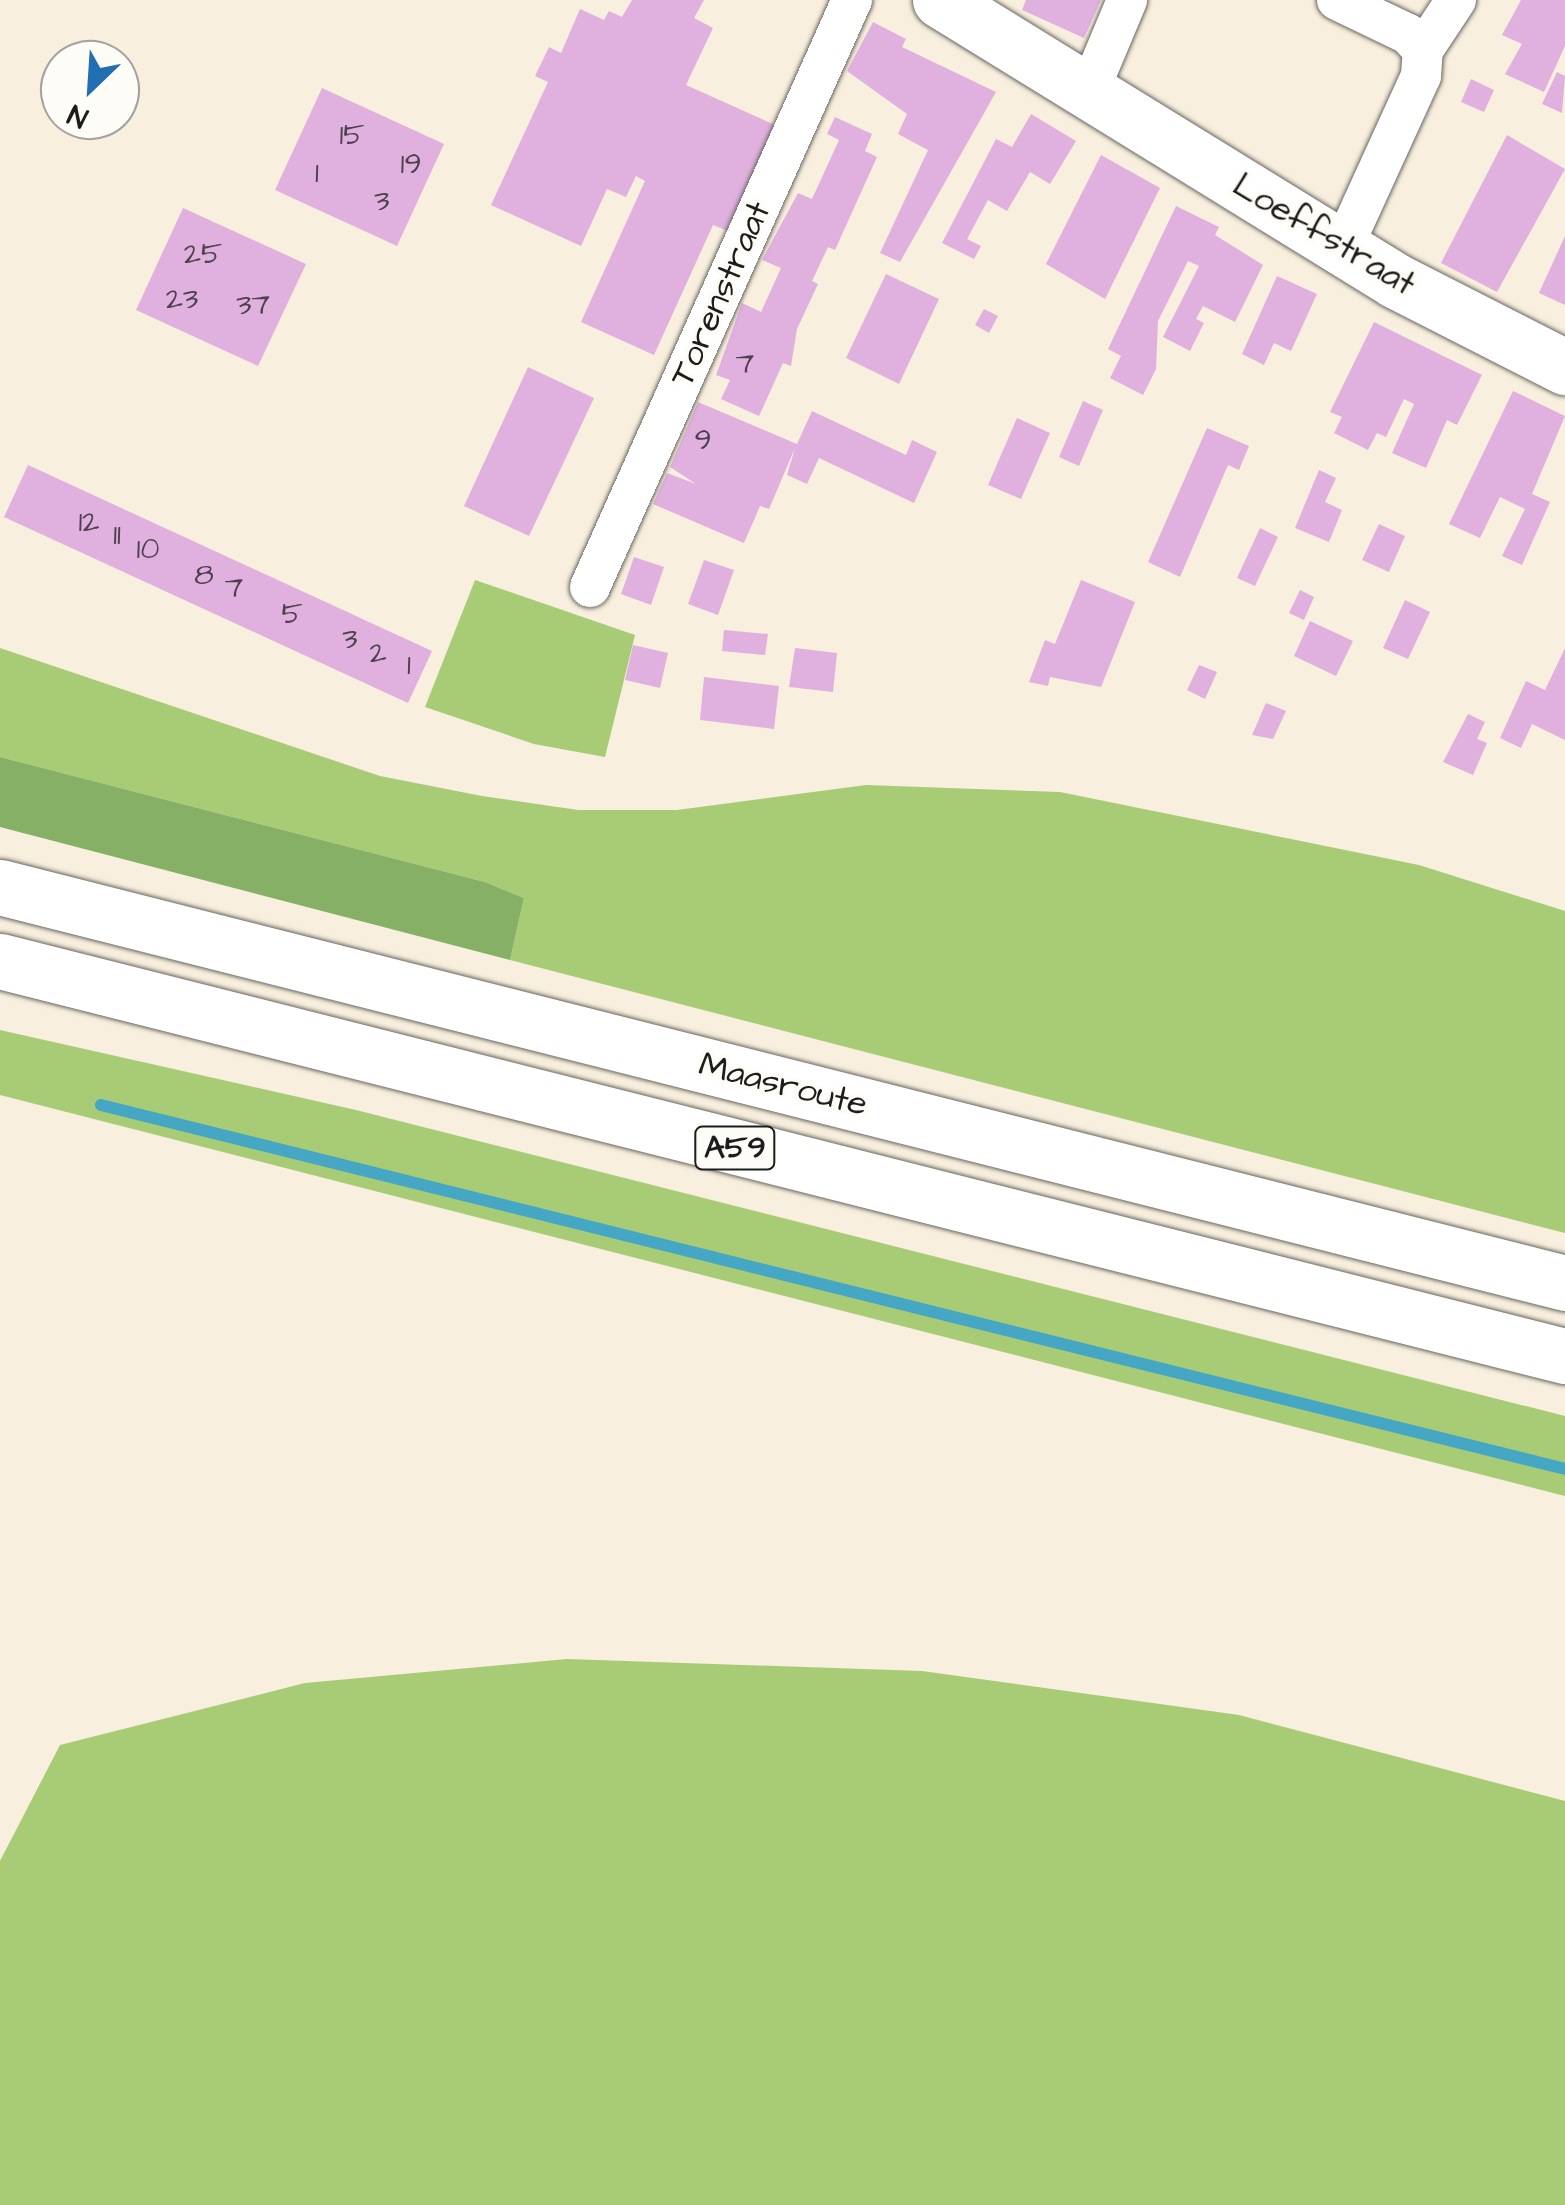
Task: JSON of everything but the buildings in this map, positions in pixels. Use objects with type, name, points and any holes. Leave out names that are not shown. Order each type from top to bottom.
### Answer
[{"type":"main road","name":"Loeffstraat","points":[[940,0],[1343,247],[1501,339],[1565,367]]},
{"type":"main road","name":"Maasroute","points":[[0,887],[1565,1283]]},
{"type":"main road","name":"Maasroute","points":[[0,961],[1565,1356]]},
{"type":"street","name":"Torenstraat","points":[[590,587],[852,0]]},
{"type":"street","points":[[1089,91],[1127,0]]},
{"type":"street","points":[[1337,0],[1408,34],[1423,50]]},
{"type":"street","points":[[1343,247],[1421,76],[1423,50],[1456,0]]},
{"type":"green space","points":[[475,580],[635,635],[605,757],[534,744],[425,707]]},
{"type":"green space","points":[[0,648],[380,776],[482,796],[578,810],[677,810],[866,785],[1060,792],[1419,865],[1565,911],[1565,1233],[510,960],[524,898],[485,882],[0,757]]},
{"type":"green space","points":[[0,757],[485,882],[524,898],[510,960],[0,827]]},
{"type":"green space","points":[[0,1030],[356,1110],[1565,1416],[1565,1496],[0,1095]]},
{"type":"green space","points":[[567,1659],[922,1671],[1239,1715],[1565,1801],[1565,2205],[0,2205],[0,1861],[60,1745],[305,1683]]},
{"type":"waterway","points":[[101,1105],[1565,1469]]}]
